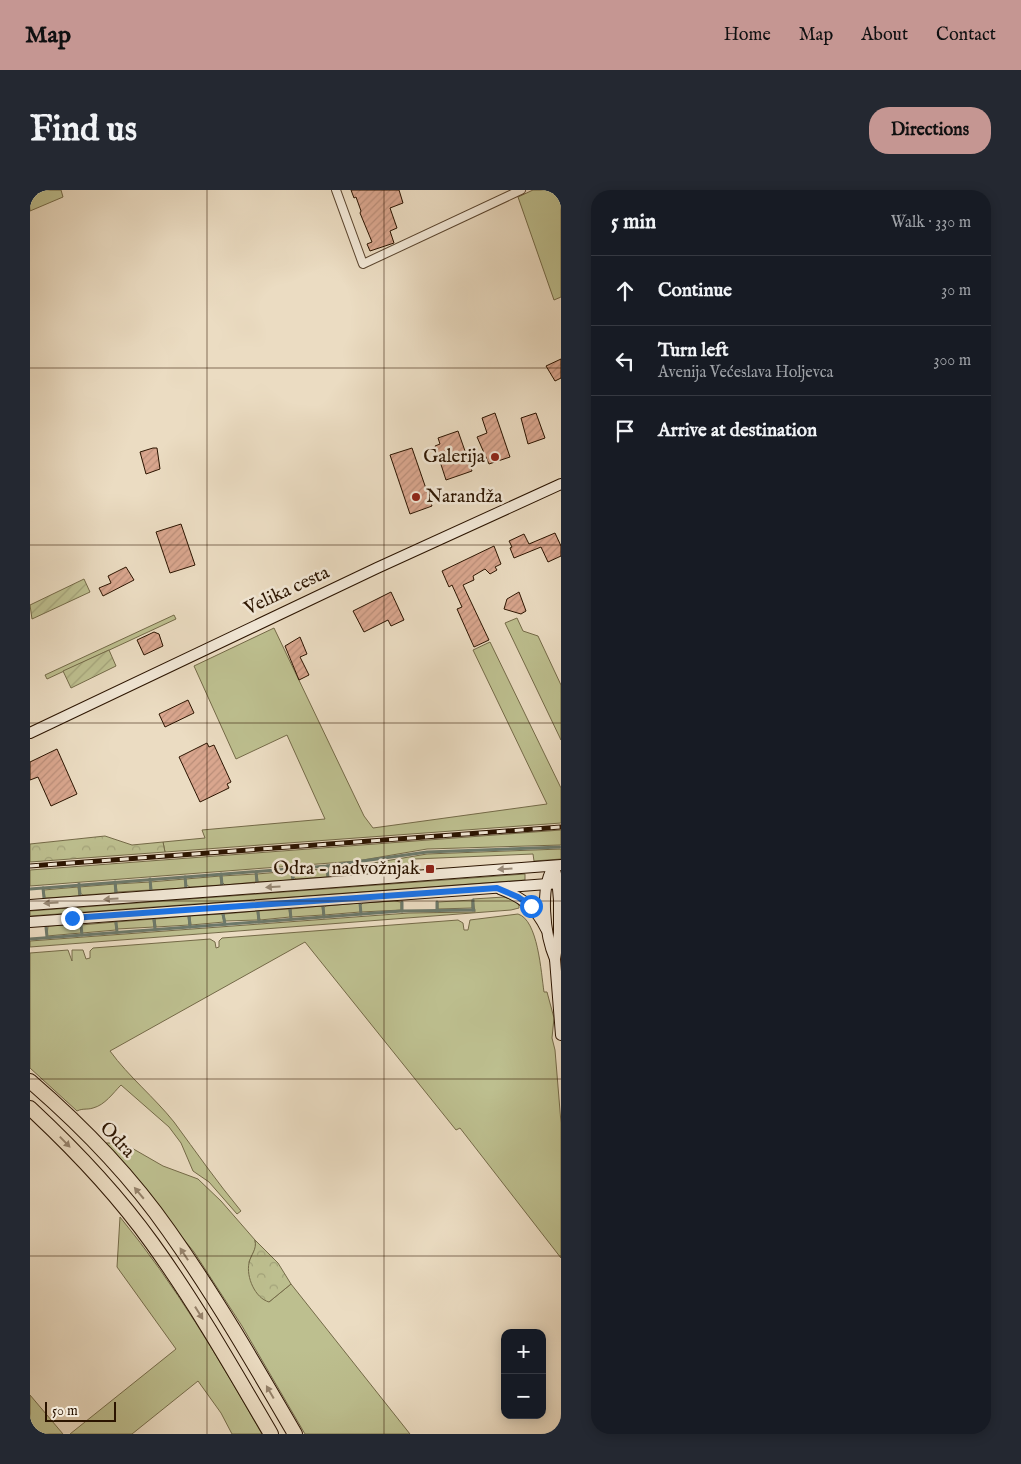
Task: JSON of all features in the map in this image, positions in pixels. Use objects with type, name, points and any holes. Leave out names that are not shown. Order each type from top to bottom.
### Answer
[{"type":"highway","name":"Odra","points":[[30,1081],[102,1150],[169,1231],[233,1327],[295,1434]]},
{"type":"highway","name":"Odra","points":[[30,1108],[93,1172],[152,1243],[221,1348],[270,1434]]},
{"type":"main road","name":"Velika cesta","points":[[30,733],[377,568],[561,485]]},
{"type":"main road","points":[[555,959],[559,933],[560,883],[557,865]]},
{"type":"main road","points":[[557,865],[546,884],[548,932],[555,959],[561,1035]]},
{"type":"main road","points":[[30,905],[557,865]]},
{"type":"main road","points":[[30,922],[560,883]]},
{"type":"main road","points":[[497,888],[518,897],[531,906],[548,932]]},
{"type":"street","points":[[336,190],[363,264],[521,190]]},
{"type":"green space","points":[[30,190],[61,190],[63,197],[30,211]]},
{"type":"green space","points":[[533,190],[561,190],[561,297],[554,300],[518,197]]},
{"type":"green space","points":[[84,579],[90,592],[32,619],[30,605]]},
{"type":"green space","points":[[174,615],[176,619],[47,679],[45,675]]},
{"type":"green space","points":[[517,618],[523,631],[538,636],[561,685],[561,740],[505,623]]},
{"type":"green space","points":[[274,628],[364,816],[373,828],[547,804],[473,650],[490,642],[561,788],[561,823],[165,852],[163,842],[205,838],[202,830],[325,819],[287,735],[236,759],[194,666]]},
{"type":"green space","points":[[109,650],[116,666],[71,688],[63,671]]},
{"type":"green space","points":[[561,830],[561,845],[427,849],[357,861],[30,886],[30,870]]},
{"type":"green space","points":[[105,836],[132,845],[163,842],[165,852],[30,862],[30,844]]},
{"type":"green space","points":[[561,849],[561,859],[534,861],[533,854],[415,859],[416,867],[359,875],[356,872],[355,866],[427,854]]},
{"type":"green space","points":[[327,869],[327,877],[296,879],[293,877],[292,871]]},
{"type":"green space","points":[[291,871],[292,880],[258,882],[257,874]]},
{"type":"green space","points":[[256,874],[256,882],[225,885],[222,882],[221,876]]},
{"type":"green space","points":[[525,874],[525,880],[30,916],[30,911]]},
{"type":"green space","points":[[220,876],[221,885],[190,887],[186,885],[186,879]]},
{"type":"green space","points":[[185,879],[185,888],[151,890],[150,882]]},
{"type":"green space","points":[[150,882],[150,890],[117,892],[116,884]]},
{"type":"green space","points":[[115,884],[115,893],[83,895],[80,893],[79,887]]},
{"type":"green space","points":[[78,887],[79,896],[45,898],[44,890]]},
{"type":"green space","points":[[504,897],[519,902],[519,908],[511,910],[30,947],[30,941],[409,913],[475,912],[473,899]]},
{"type":"green space","points":[[472,900],[472,908],[438,909],[438,902]]},
{"type":"green space","points":[[401,902],[401,910],[361,912],[360,907],[360,912],[324,915],[323,908],[326,906],[359,903],[360,906],[363,903]]},
{"type":"green space","points":[[322,906],[323,915],[291,917],[291,909]]},
{"type":"green space","points":[[289,909],[290,917],[260,920],[258,911]]},
{"type":"green space","points":[[257,911],[258,920],[225,921],[224,914]]},
{"type":"green space","points":[[222,914],[224,922],[191,925],[190,916]]},
{"type":"green space","points":[[518,914],[525,918],[534,936],[540,960],[544,992],[547,992],[554,1018],[552,1038],[555,1050],[561,1123],[561,1258],[460,1128],[456,1130],[305,942],[110,1051],[125,1070],[174,1122],[241,1211],[237,1214],[209,1182],[193,1171],[181,1143],[169,1127],[121,1085],[101,1104],[93,1108],[77,1111],[30,1068],[30,953],[68,950],[72,961],[72,950],[83,950],[86,959],[90,958],[90,951],[93,948],[210,939],[215,942],[216,948],[219,947],[219,941],[222,938],[458,920],[463,923],[464,930],[468,930],[470,920]]},
{"type":"green space","points":[[188,916],[189,925],[156,927],[155,919]]},
{"type":"green space","points":[[153,919],[154,927],[117,929],[116,922]]},
{"type":"green space","points":[[115,922],[116,930],[82,933],[81,925]]},
{"type":"green space","points":[[80,924],[81,933],[47,936],[48,926]]},
{"type":"green space","points":[[106,1143],[116,1143],[130,1147],[163,1166],[198,1179],[221,1201],[255,1240],[256,1247],[249,1262],[269,1302],[291,1284],[410,1434],[305,1434],[242,1326],[194,1252]]},
{"type":"green space","points":[[120,1217],[178,1295],[213,1350],[262,1434],[232,1434],[221,1413],[198,1381],[132,1434],[70,1434],[176,1349],[117,1267]]},
{"type":"green space","points":[[255,1240],[278,1263],[291,1284],[269,1302],[256,1292],[250,1280],[248,1269],[255,1249]]},
{"type":"green space","points":[[30,1395],[63,1434],[30,1434]]},
{"type":"building","points":[[351,190],[399,190],[403,203],[390,208],[397,228],[390,231],[394,243],[370,251],[367,244],[372,242],[360,213],[356,197],[354,198]]},
{"type":"building","points":[[561,359],[561,378],[555,381],[546,366]]},
{"type":"building","points":[[495,413],[510,457],[489,464],[477,437],[487,433],[482,418]]},
{"type":"building","points":[[536,413],[545,438],[528,444],[521,418]]},
{"type":"building","points":[[458,431],[472,471],[446,480],[435,446],[440,444],[438,438]]},
{"type":"building","points":[[157,448],[160,469],[146,474],[140,452]]},
{"type":"building","points":[[412,448],[432,506],[410,514],[390,455]]},
{"type":"building","points":[[181,524],[195,565],[170,573],[156,532]]},
{"type":"building","points":[[555,533],[561,546],[561,556],[548,562],[541,547],[514,558],[509,541],[524,534],[529,544]]},
{"type":"building","points":[[494,546],[501,564],[495,567],[497,570],[490,574],[485,569],[473,576],[474,580],[463,585],[489,640],[474,647],[457,609],[462,607],[452,585],[449,587],[442,571]]},
{"type":"building","points":[[126,567],[134,580],[103,596],[99,588],[111,583],[108,576]]},
{"type":"building","points":[[391,592],[404,620],[391,626],[388,620],[364,632],[353,611]]},
{"type":"building","points":[[519,592],[526,611],[521,614],[504,609],[507,599]]},
{"type":"building","points":[[154,632],[159,634],[163,646],[144,655],[137,640]]},
{"type":"building","points":[[300,637],[307,654],[300,657],[309,675],[299,680],[285,646]]},
{"type":"building","points":[[188,700],[194,713],[165,727],[159,714]]},
{"type":"building","points":[[207,743],[209,747],[214,745],[231,782],[227,784],[229,788],[200,802],[179,757]]},
{"type":"building","points":[[57,749],[77,794],[51,806],[38,777],[30,780],[30,762]]},
{"type":"waterway","points":[[30,889],[327,866],[427,852],[561,847]]},
{"type":"waterway","points":[[355,864],[356,875]]},
{"type":"waterway","points":[[327,866],[328,877]]},
{"type":"waterway","points":[[292,869],[293,879]]},
{"type":"waterway","points":[[256,872],[257,882]]},
{"type":"waterway","points":[[221,874],[222,885]]},
{"type":"waterway","points":[[185,877],[186,887]]},
{"type":"waterway","points":[[150,879],[151,890]]},
{"type":"waterway","points":[[115,882],[116,893]]},
{"type":"waterway","points":[[79,884],[80,895]]},
{"type":"waterway","points":[[43,888],[44,898]]},
{"type":"waterway","points":[[473,900],[473,910]]},
{"type":"waterway","points":[[402,902],[402,911]]},
{"type":"waterway","points":[[437,902],[437,911]]},
{"type":"waterway","points":[[360,903],[361,914]]},
{"type":"waterway","points":[[323,906],[324,917]]},
{"type":"waterway","points":[[290,909],[291,919]]},
{"type":"waterway","points":[[30,939],[402,911],[474,910]]},
{"type":"waterway","points":[[258,911],[259,922]]},
{"type":"waterway","points":[[223,914],[225,924]]},
{"type":"waterway","points":[[189,916],[190,927]]},
{"type":"waterway","points":[[154,919],[155,929]]},
{"type":"waterway","points":[[116,922],[117,932]]},
{"type":"waterway","points":[[81,925],[82,935]]},
{"type":"waterway","points":[[46,927],[47,937]]},
{"type":"railway","points":[[30,866],[561,827]]},
{"type":"place","name":"Galerija","points":[[495,457]]},
{"type":"place","name":"Narandža","points":[[416,497]]},
{"type":"place","name":"Odra - nadvožnjak","points":[[430,869]]},
{"type":"route","points":[[72,918],[497,888],[518,897],[531,906]]}]
